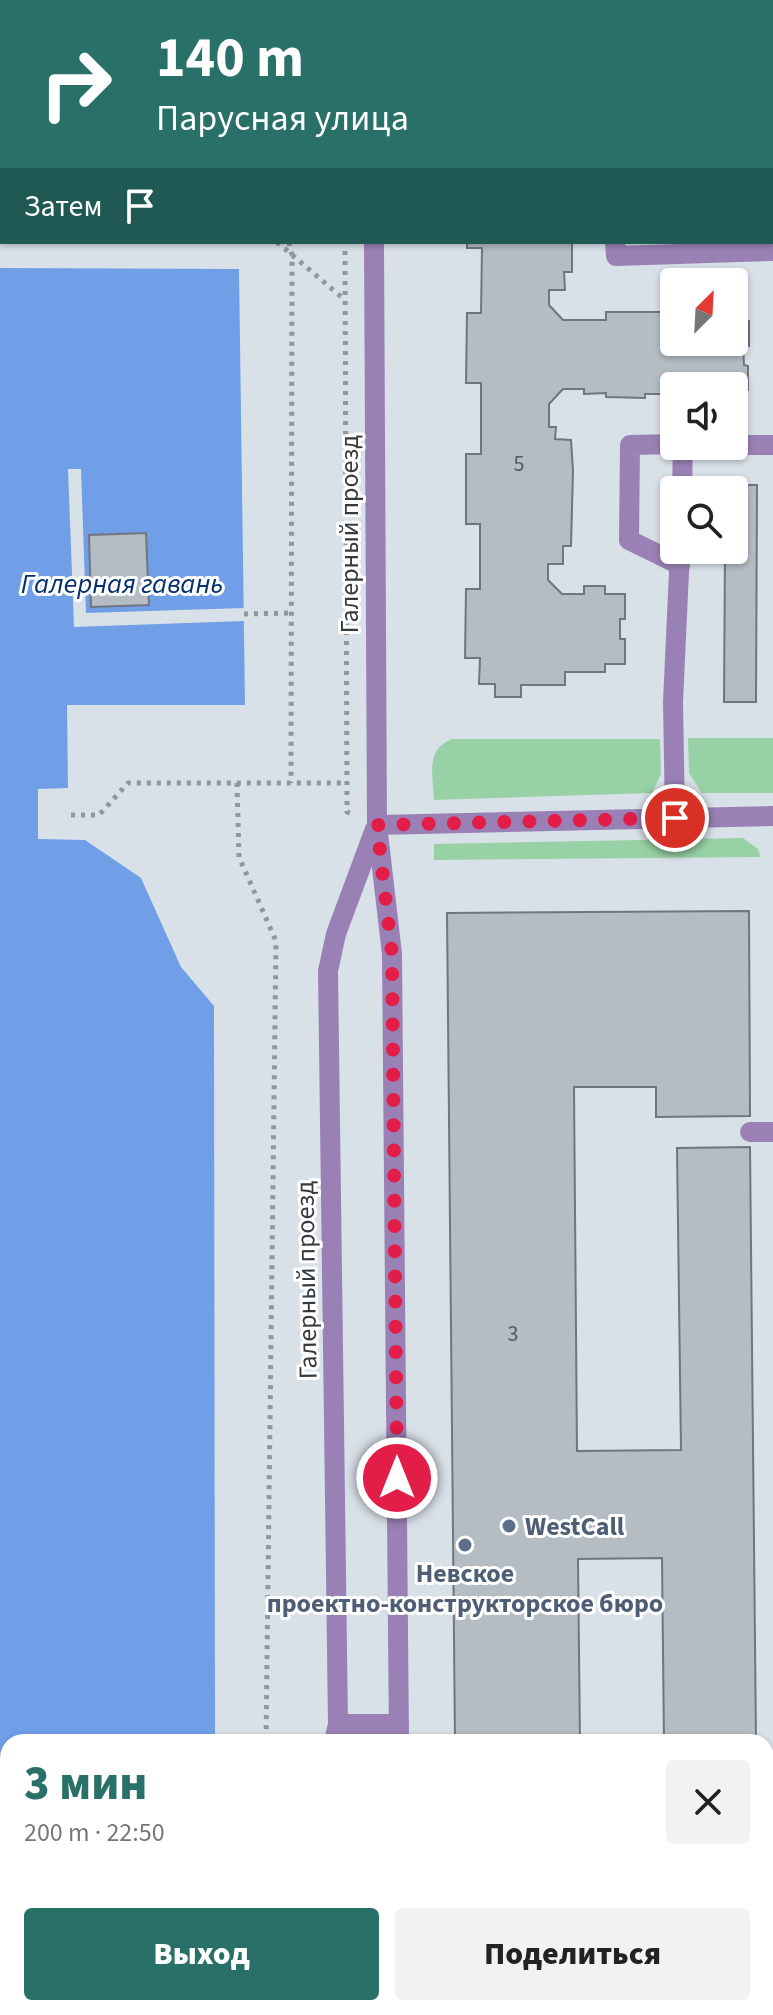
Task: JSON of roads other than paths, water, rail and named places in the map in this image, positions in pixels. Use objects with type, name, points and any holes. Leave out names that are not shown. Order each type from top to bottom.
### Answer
[{"type":"street","name":"Галерный проезд","points":[[374,244],[377,825],[392,954],[399,1733]]},
{"type":"street","points":[[615,244],[616,256],[773,251]]},
{"type":"street","points":[[660,444],[630,445],[629,540],[660,551]]},
{"type":"street","points":[[748,445],[773,445]]},
{"type":"street","points":[[675,818],[673,702],[680,564]]},
{"type":"street","points":[[377,825],[773,816]]},
{"type":"street","name":"Галерный проезд","points":[[336,1733],[328,971],[336,934],[377,825]]},
{"type":"street","points":[[750,1132],[773,1132]]},
{"type":"street","points":[[336,1733],[399,1733]]},
{"type":"water","name":"Галерная гавань","points":[[0,268],[239,269],[245,705],[67,705],[68,788],[38,789],[38,839],[85,840],[141,878],[181,967],[214,1006],[215,1734],[0,1734]]},
{"type":"place","name":"WestCall","points":[[509,1526]]},
{"type":"place","name":"Невское проектно-конструкторское бюро","points":[[465,1545]]}]
